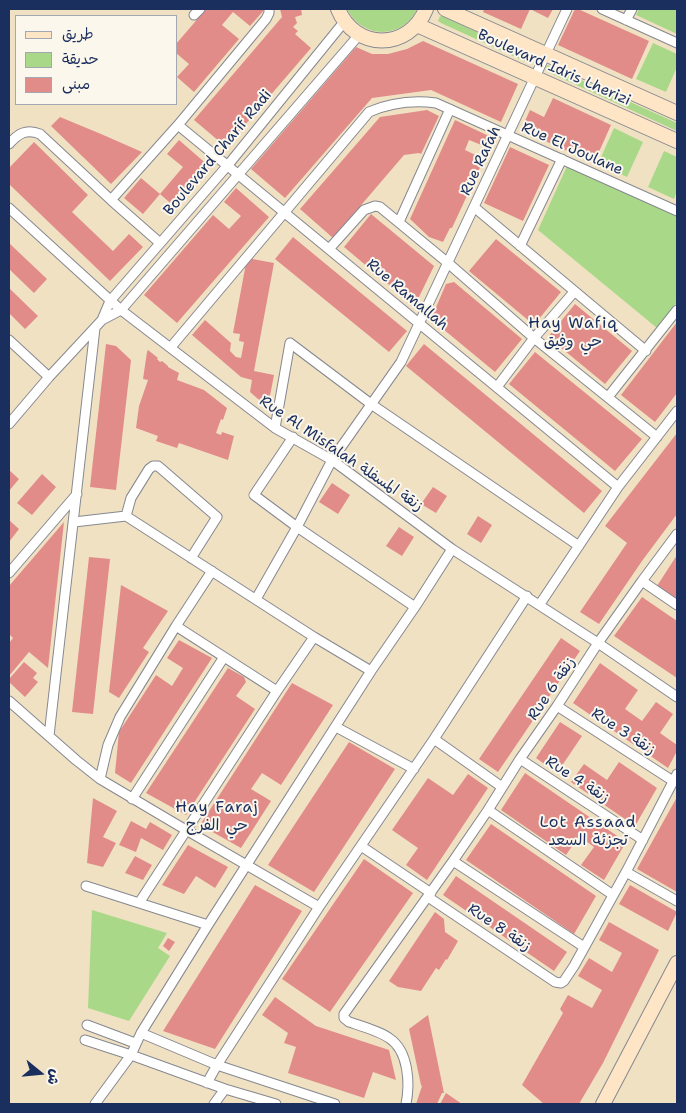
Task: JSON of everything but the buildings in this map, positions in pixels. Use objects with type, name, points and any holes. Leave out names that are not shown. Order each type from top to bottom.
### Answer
[{"type":"main road","points":[[338,9],[344,22],[349,27],[359,35],[371,40],[388,40],[405,35],[422,19],[426,9]]},
{"type":"main road","name":"Boulevard Idris Lherizi","points":[[445,9],[677,113]]},
{"type":"main road","name":"Boulevard Idris Lherizi","points":[[417,25],[677,141]]},
{"type":"main road","points":[[603,1104],[677,963]]},
{"type":"street","points":[[111,200],[178,125],[266,19],[269,9]]},
{"type":"street","name":"Rue Rafah","points":[[256,599],[332,460],[402,362],[567,9]]},
{"type":"street","points":[[602,9],[677,43]]},
{"type":"street","points":[[626,20],[632,9]]},
{"type":"street","name":"Boulevard Charif Radi","points":[[98,324],[110,301],[228,165],[344,22]]},
{"type":"street","name":"Boulevard Charif Radi","points":[[122,310],[359,35]]},
{"type":"street","name":"Rue El Joulane","points":[[284,212],[369,112],[390,105],[410,102],[436,104],[450,109],[677,211]]},
{"type":"street","points":[[399,222],[450,109]]},
{"type":"street","name":"Rue Ramallah","points":[[178,125],[618,487]]},
{"type":"street","points":[[9,144],[16,136],[24,132],[29,131],[40,134],[160,243]]},
{"type":"street","points":[[520,246],[562,159]]},
{"type":"street","points":[[329,249],[364,210],[375,206],[380,208],[399,222],[534,338],[657,437]]},
{"type":"street","points":[[474,207],[646,350]]},
{"type":"street","name":"Rue Al Misfalah زنقة المسفلة","points":[[9,208],[110,301],[275,428],[332,460],[452,548],[540,604],[677,697]]},
{"type":"street","points":[[171,348],[284,212]]},
{"type":"street","points":[[497,388],[534,338],[574,292]]},
{"type":"street","points":[[9,424],[98,324],[122,310]]},
{"type":"street","points":[[608,397],[677,310]]},
{"type":"street","points":[[49,736],[98,324]]},
{"type":"street","points":[[9,340],[49,377]]},
{"type":"street","points":[[275,428],[290,343],[371,404],[579,546]]},
{"type":"street","points":[[540,604],[618,487],[677,411]]},
{"type":"street","points":[[293,437],[254,495],[297,527],[415,607]]},
{"type":"street","points":[[126,516],[131,498],[149,469],[153,466],[158,466],[217,517],[192,558]]},
{"type":"street","points":[[9,573],[77,494]]},
{"type":"street","points":[[74,522],[126,516],[314,637],[371,671]]},
{"type":"street","name":"Rue 6 زنقة","points":[[406,1104],[408,1079],[405,1063],[397,1044],[389,1038],[349,1022],[344,1018],[344,1014],[453,862],[598,643],[677,534]]},
{"type":"street","points":[[96,1104],[131,1054],[135,1043],[208,925],[452,548]]},
{"type":"street","points":[[100,779],[108,745],[120,717],[212,571]]},
{"type":"street","points":[[642,581],[677,606]]},
{"type":"street","points":[[207,1083],[319,907],[414,769],[527,596]]},
{"type":"street","points":[[176,626],[277,691]]},
{"type":"street","points":[[139,903],[314,637]]},
{"type":"street","points":[[132,798],[224,657]]},
{"type":"street","points":[[9,701],[100,779],[319,907]]},
{"type":"street","name":"Rue 3 زنقة","points":[[557,706],[675,777]]},
{"type":"street","points":[[336,727],[414,769]]},
{"type":"street","points":[[434,739],[502,787]]},
{"type":"street","name":"Rue 4 زنقة","points":[[520,759],[643,840]]},
{"type":"street","points":[[453,862],[584,947],[626,872],[675,777]]},
{"type":"street","points":[[488,810],[613,895]]},
{"type":"street","name":"Rue 8 زنقة","points":[[362,846],[555,982],[561,983],[564,981],[584,947]]},
{"type":"street","points":[[626,872],[677,900]]},
{"type":"street","points":[[86,886],[208,925]]},
{"type":"street","points":[[87,1025],[135,1043]]},
{"type":"street","points":[[141,1033],[217,1065],[335,1104]]},
{"type":"street","points":[[85,1040],[131,1054],[207,1083],[276,1104]]},
{"type":"street","points":[[214,1104],[225,1089]]},
{"type":"green space","points":[[347,9],[417,9],[402,26],[392,31],[382,32],[362,26]]},
{"type":"green space","points":[[639,9],[677,9],[677,34],[636,15]]},
{"type":"green space","points":[[440,16],[527,55],[529,60],[527,62],[524,61],[441,23],[438,21]]},
{"type":"green space","points":[[653,43],[677,54],[677,67],[666,92],[636,79]]},
{"type":"green space","points":[[548,65],[677,123],[677,131],[548,72],[545,70]]},
{"type":"green space","points":[[614,128],[643,142],[627,177],[598,164]]},
{"type":"green space","points":[[664,151],[677,157],[677,191],[674,199],[648,187]]},
{"type":"green space","points":[[567,166],[677,216],[677,302],[657,328],[538,230]]},
{"type":"green space","points":[[92,910],[167,933],[158,948],[170,956],[129,1021],[88,1008]]},
{"type":"district","name":"Hay Wafiq حي وفيق","points":[[573,333]]},
{"type":"district","name":"Hay Faraj حي الفرج","points":[[217,817]]},
{"type":"district","name":"Lot Assaad تجزئة السعد","points":[[588,832]]}]
